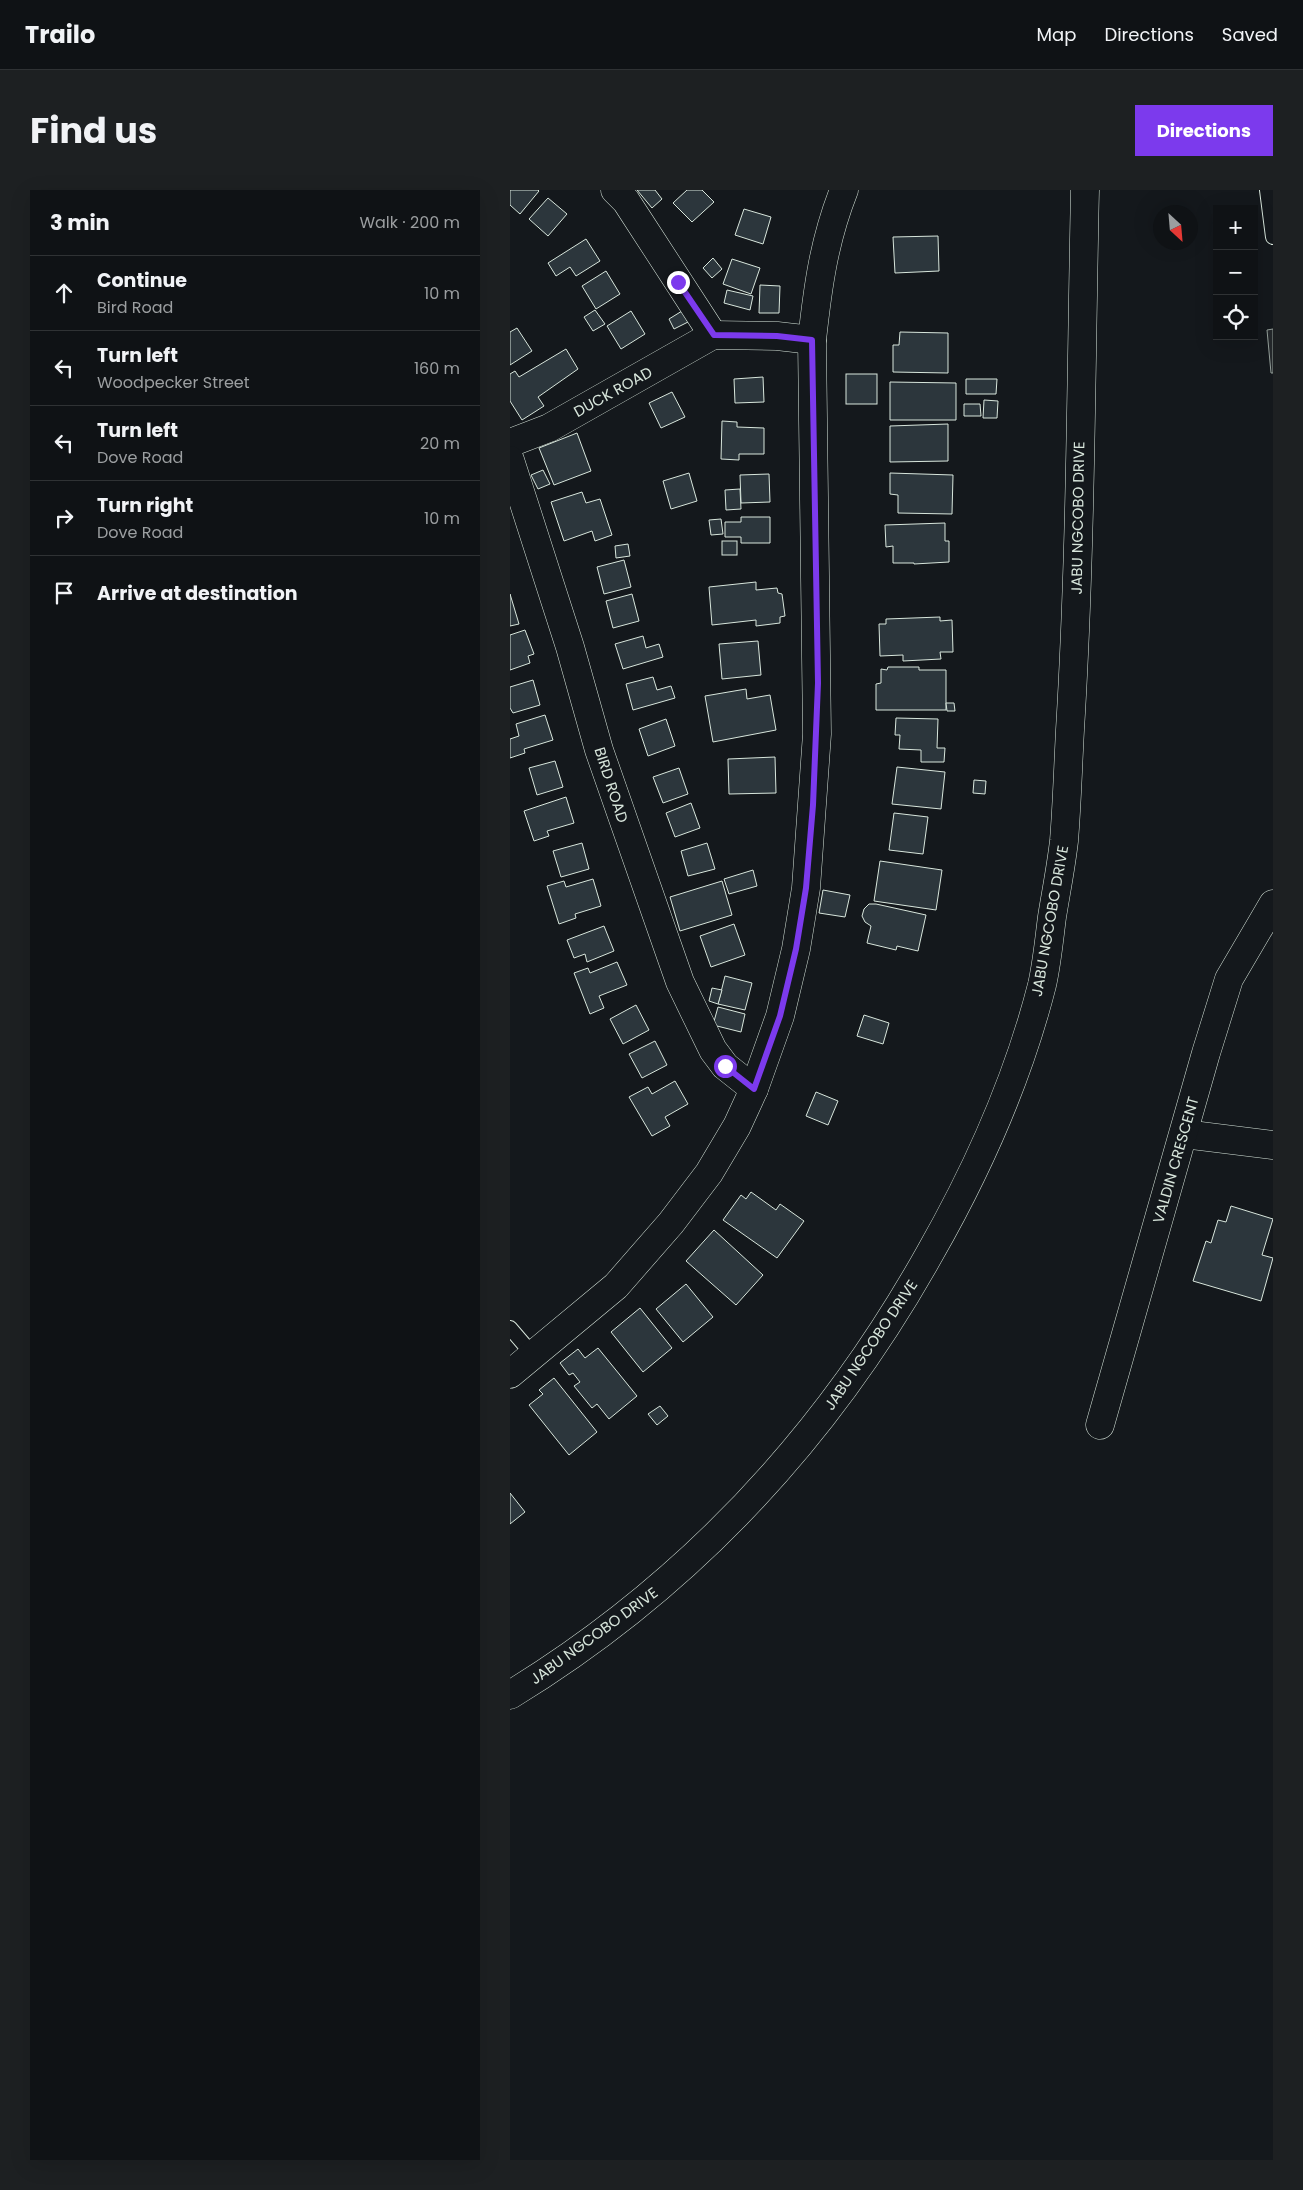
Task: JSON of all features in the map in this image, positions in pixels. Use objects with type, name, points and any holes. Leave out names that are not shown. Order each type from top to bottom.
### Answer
[{"type":"street","points":[[615,190],[631,209],[714,335],[777,336],[812,340]]},
{"type":"street","points":[[510,1374],[616,1286],[672,1223],[710,1173],[738,1126],[754,1089],[780,1016],[796,949],[806,888],[813,805],[818,683],[812,340],[824,249],[844,190]]},
{"type":"street","name":"JABU NGCOBO DRIVE","points":[[510,1695],[545,1674],[638,1606],[699,1553],[777,1474],[840,1395],[898,1311],[952,1214],[1004,1104],[1043,983],[1064,842],[1076,645],[1084,190]]},
{"type":"street","name":"DUCK ROAD","points":[[510,443],[549,428],[616,392],[714,335]]},
{"type":"street","name":"BIRD ROAD","points":[[510,460],[570,647],[599,750],[680,982],[712,1050],[725,1066],[754,1089]]},
{"type":"street","name":"VALDIN CRESCENT","points":[[1100,1425],[1206,1053],[1229,979],[1273,904]]},
{"type":"street","points":[[1184,1134],[1273,1145]]},
{"type":"lane","points":[[1267,190],[1273,237]]},
{"type":"lane","points":[[510,1328],[534,1356]]},
{"type":"shaded area","points":[[1273,329],[1273,373],[1271,373],[1267,330]]},
{"type":"building","points":[[510,190],[539,191],[520,214],[510,205]]},
{"type":"building","points":[[637,190],[655,190],[662,199],[652,208]]},
{"type":"building","points":[[687,190],[702,190],[714,202],[692,222],[673,203]]},
{"type":"building","points":[[548,198],[567,214],[548,236],[529,219]]},
{"type":"building","points":[[744,209],[771,217],[763,244],[735,235]]},
{"type":"building","points":[[938,236],[939,271],[895,273],[893,237]]},
{"type":"building","points":[[586,239],[600,261],[576,276],[570,267],[556,276],[548,263]]},
{"type":"building","points":[[713,258],[722,269],[712,278],[703,268]]},
{"type":"building","points":[[732,259],[760,268],[751,294],[723,284]]},
{"type":"building","points":[[606,271],[620,294],[596,309],[582,286]]},
{"type":"building","points":[[760,285],[780,286],[779,313],[759,313]]},
{"type":"building","points":[[727,290],[753,296],[750,310],[724,303]]},
{"type":"building","points":[[595,310],[605,324],[593,331],[584,317]]},
{"type":"building","points":[[631,311],[645,334],[621,349],[607,326]]},
{"type":"building","points":[[682,311],[688,322],[674,329],[669,319]]},
{"type":"building","points":[[517,328],[532,351],[510,365],[510,332]]},
{"type":"building","points":[[900,332],[948,333],[948,373],[893,372],[893,345],[899,345]]},
{"type":"building","points":[[566,349],[578,369],[538,397],[544,406],[522,420],[510,401],[510,374],[515,371],[519,377]]},
{"type":"building","points":[[846,374],[877,374],[877,404],[846,404]]},
{"type":"building","points":[[763,377],[764,402],[735,403],[734,379]]},
{"type":"building","points":[[966,379],[997,379],[996,394],[966,394]]},
{"type":"building","points":[[890,382],[956,383],[956,420],[890,420]]},
{"type":"building","points":[[672,392],[685,417],[661,428],[649,403]]},
{"type":"building","points":[[984,400],[998,401],[997,418],[983,418]]},
{"type":"building","points":[[964,404],[980,404],[981,416],[964,416]]},
{"type":"building","points":[[722,421],[737,422],[737,427],[764,428],[764,454],[739,454],[739,460],[721,459]]},
{"type":"building","points":[[948,424],[948,461],[890,462],[890,426]]},
{"type":"building","points":[[577,433],[591,471],[554,485],[539,448]]},
{"type":"building","points":[[543,470],[550,484],[538,489],[531,475]]},
{"type":"building","points":[[689,473],[697,501],[671,509],[663,481]]},
{"type":"building","points":[[890,473],[953,475],[952,514],[898,513],[898,495],[890,494]]},
{"type":"building","points":[[769,474],[770,502],[741,503],[740,475]]},
{"type":"building","points":[[740,489],[741,509],[726,510],[725,490]]},
{"type":"building","points":[[582,492],[586,503],[600,499],[612,535],[595,541],[592,531],[564,541],[551,502]]},
{"type":"building","points":[[741,517],[770,517],[770,543],[741,543],[741,537],[725,537],[725,522],[741,522]]},
{"type":"building","points":[[721,519],[723,534],[711,535],[709,520]]},
{"type":"building","points":[[945,523],[945,541],[949,541],[949,562],[893,563],[893,546],[886,547],[885,525]]},
{"type":"building","points":[[722,541],[737,541],[737,555],[722,555]]},
{"type":"building","points":[[628,544],[630,556],[616,558],[615,546]]},
{"type":"building","points":[[624,560],[631,587],[604,594],[597,567]]},
{"type":"building","points":[[756,582],[756,590],[777,588],[778,593],[782,594],[785,616],[780,617],[780,623],[756,626],[756,620],[712,625],[709,587]]},
{"type":"building","points":[[510,594],[519,624],[510,626]]},
{"type":"building","points":[[632,594],[639,621],[613,628],[606,601]]},
{"type":"building","points":[[940,617],[940,621],[952,620],[953,652],[940,652],[941,659],[903,661],[903,655],[880,656],[879,624],[886,624],[886,619]]},
{"type":"building","points":[[525,630],[534,654],[528,656],[530,663],[510,670],[510,635]]},
{"type":"building","points":[[643,636],[646,648],[659,644],[663,657],[623,669],[615,644]]},
{"type":"building","points":[[758,641],[761,675],[722,679],[719,644]]},
{"type":"building","points":[[888,667],[919,667],[919,670],[946,670],[946,710],[876,710],[876,684],[881,683],[881,669],[887,670]]},
{"type":"building","points":[[653,677],[657,690],[671,686],[675,698],[633,710],[626,684]]},
{"type":"building","points":[[533,680],[540,705],[513,713],[510,708],[510,687]]},
{"type":"building","points":[[746,689],[747,699],[770,695],[776,730],[713,742],[705,696]]},
{"type":"building","points":[[946,703],[954,703],[955,711],[947,711]]},
{"type":"building","points":[[545,715],[553,740],[524,749],[525,753],[510,758],[510,739],[519,736],[516,724]]},
{"type":"building","points":[[896,718],[938,719],[937,748],[945,748],[944,762],[921,762],[921,750],[899,749],[900,735],[895,735]]},
{"type":"building","points":[[666,719],[675,746],[648,756],[639,729]]},
{"type":"building","points":[[775,757],[776,793],[729,794],[728,759]]},
{"type":"building","points":[[555,761],[563,787],[537,795],[529,768]]},
{"type":"building","points":[[897,767],[945,772],[941,809],[892,804]]},
{"type":"building","points":[[679,768],[688,794],[663,803],[653,777]]},
{"type":"building","points":[[974,780],[986,781],[985,794],[973,793]]},
{"type":"building","points":[[566,797],[574,823],[547,831],[549,836],[534,841],[524,811]]},
{"type":"building","points":[[691,803],[700,828],[675,837],[666,813]]},
{"type":"building","points":[[894,813],[928,817],[923,854],[889,850]]},
{"type":"building","points":[[582,843],[589,869],[561,877],[553,851]]},
{"type":"building","points":[[707,843],[715,869],[688,876],[681,851]]},
{"type":"building","points":[[880,861],[942,870],[936,910],[874,901]]},
{"type":"building","points":[[753,870],[757,886],[729,894],[724,879]]},
{"type":"building","points":[[593,879],[601,906],[575,914],[576,918],[559,924],[547,886],[564,881],[566,887]]},
{"type":"building","points":[[722,881],[732,915],[680,931],[670,897]]},
{"type":"building","points":[[823,890],[850,895],[845,917],[819,913]]},
{"type":"building","points":[[869,904],[926,915],[918,951],[897,946],[896,950],[867,943],[871,926],[865,922],[862,916],[864,909]]},
{"type":"building","points":[[734,924],[745,955],[711,967],[700,936]]},
{"type":"building","points":[[604,926],[614,951],[587,962],[585,954],[574,958],[567,940]]},
{"type":"building","points":[[617,962],[627,985],[599,996],[604,1008],[590,1014],[574,973],[588,968],[590,973]]},
{"type":"building","points":[[725,976],[752,983],[745,1010],[718,1004]]},
{"type":"building","points":[[712,988],[722,990],[718,1004],[709,1001]]},
{"type":"building","points":[[636,1005],[649,1030],[623,1044],[610,1019]]},
{"type":"building","points":[[718,1007],[745,1014],[741,1032],[713,1025]]},
{"type":"building","points":[[864,1015],[889,1023],[883,1044],[857,1036]]},
{"type":"building","points":[[655,1041],[667,1065],[642,1078],[629,1054]]},
{"type":"building","points":[[675,1081],[688,1104],[665,1117],[670,1126],[652,1136],[629,1097],[648,1087],[652,1094]]},
{"type":"building","points":[[816,1092],[838,1101],[828,1125],[806,1116]]},
{"type":"building","points":[[751,1192],[776,1210],[780,1204],[804,1221],[777,1258],[723,1220],[741,1195],[746,1199]]},
{"type":"building","points":[[1231,1206],[1273,1219],[1262,1255],[1273,1258],[1261,1301],[1193,1281],[1206,1241],[1211,1243],[1218,1220],[1226,1222]]},
{"type":"building","points":[[714,1230],[763,1275],[736,1305],[686,1261]]},
{"type":"building","points":[[686,1284],[713,1317],[683,1342],[656,1309]]},
{"type":"building","points":[[640,1308],[672,1348],[643,1372],[611,1332]]},
{"type":"building","points":[[598,1348],[637,1396],[609,1419],[597,1404],[592,1408],[574,1386],[580,1382],[573,1373],[569,1375],[560,1363],[578,1349],[585,1358]]},
{"type":"building","points":[[554,1378],[597,1432],[569,1455],[529,1405],[543,1394],[539,1390]]},
{"type":"building","points":[[660,1406],[668,1416],[657,1425],[648,1414]]},
{"type":"building","points":[[510,1493],[525,1512],[510,1524]]},
{"type":"route","points":[[678,282],[714,335],[777,336],[812,340],[818,734],[806,888],[796,949],[780,1016],[754,1089],[725,1066]]}]
